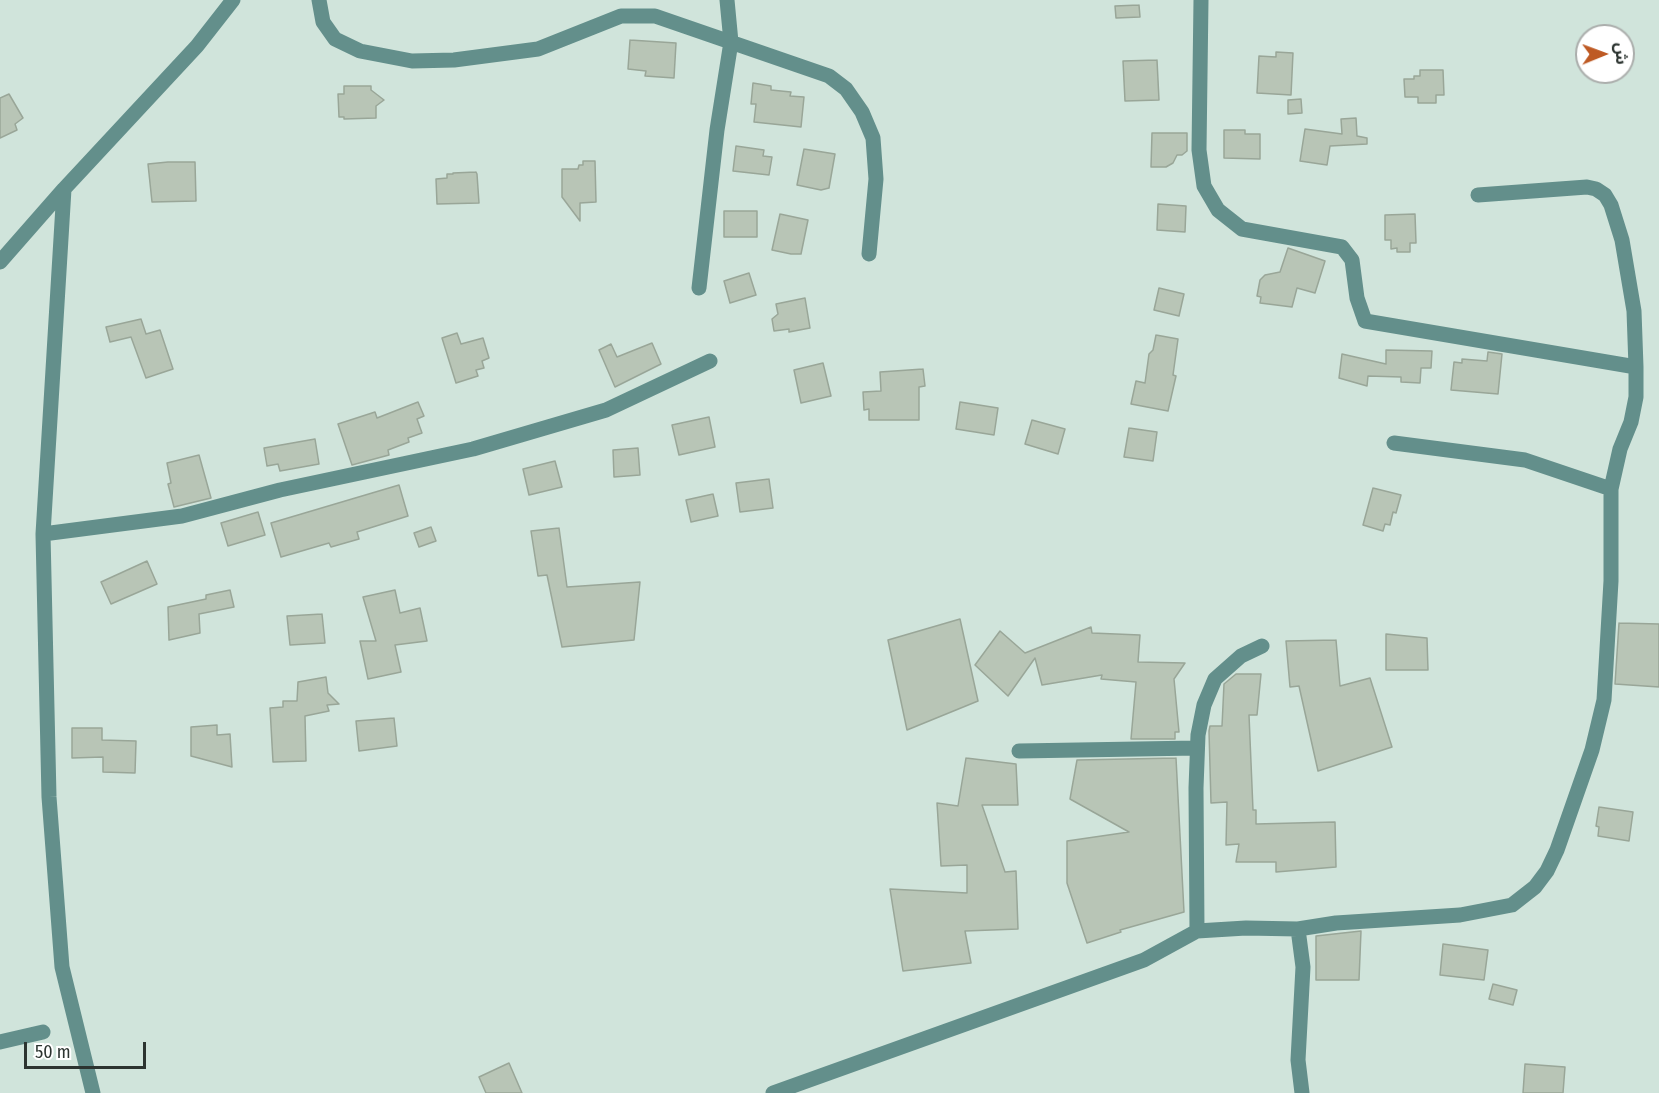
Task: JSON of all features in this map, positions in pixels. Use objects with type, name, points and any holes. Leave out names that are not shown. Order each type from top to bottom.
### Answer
[{"type":"street","points":[[0,262],[64,189],[197,46],[233,0]]},
{"type":"street","points":[[319,0],[323,22],[335,39],[360,51],[412,61],[454,60],[538,49],[621,16],[655,16],[829,76],[846,89],[862,112],[873,138],[876,179],[869,254]]},
{"type":"street","points":[[699,288],[717,130],[731,42],[727,0]]},
{"type":"street","points":[[1201,0],[1199,150],[1204,186],[1218,210],[1242,229],[1342,247],[1352,260],[1357,298],[1365,321],[1636,367]]},
{"type":"street","points":[[773,1093],[1144,960],[1197,931],[1246,928],[1299,929],[1336,923],[1460,915],[1512,905],[1535,887],[1547,871],[1557,850],[1592,750],[1604,700],[1611,581],[1611,489],[1620,449],[1631,423],[1636,397],[1634,311],[1626,258],[1611,205],[1605,195],[1587,186],[1478,195]]},
{"type":"street","points":[[64,189],[43,534],[49,797],[63,967],[93,1093]]},
{"type":"street","points":[[43,534],[182,516],[280,490],[473,450],[606,410],[710,362]]},
{"type":"street","points":[[1394,443],[1525,460],[1611,489]]},
{"type":"street","points":[[1197,931],[1197,748],[1204,705],[1215,679],[1240,656],[1262,646]]},
{"type":"street","points":[[1019,751],[1197,748]]},
{"type":"street","points":[[1299,929],[1303,967],[1298,1060],[1302,1093]]},
{"type":"street","points":[[0,1042],[43,1032]]},
{"type":"building","points":[[1139,5],[1140,17],[1116,18],[1115,6]]},
{"type":"building","points":[[630,40],[676,43],[674,78],[645,76],[646,71],[628,69]]},
{"type":"building","points":[[1276,52],[1293,53],[1291,95],[1257,93],[1259,56],[1276,57]]},
{"type":"building","points":[[1157,60],[1159,100],[1125,101],[1123,61]]},
{"type":"building","points":[[1420,70],[1443,70],[1444,95],[1436,95],[1436,103],[1418,103],[1418,97],[1405,97],[1404,79],[1414,79],[1414,76],[1420,76]]},
{"type":"building","points":[[753,83],[771,86],[771,90],[791,92],[790,96],[804,97],[801,127],[754,122],[756,104],[751,104]]},
{"type":"building","points":[[344,86],[371,86],[371,90],[384,100],[376,106],[376,118],[344,119],[344,117],[339,117],[338,94],[344,94]]},
{"type":"building","points":[[9,94],[23,118],[15,124],[17,130],[0,138],[0,98]]},
{"type":"building","points":[[1301,99],[1302,113],[1288,114],[1288,100]]},
{"type":"building","points":[[1356,118],[1357,136],[1367,138],[1367,144],[1330,146],[1327,165],[1300,161],[1305,129],[1342,134],[1341,119]]},
{"type":"building","points":[[1224,130],[1245,130],[1245,134],[1260,134],[1260,159],[1224,158]]},
{"type":"building","points":[[1152,133],[1187,133],[1187,151],[1182,155],[1177,155],[1173,163],[1166,167],[1151,167]]},
{"type":"building","points":[[736,146],[764,150],[763,156],[772,157],[769,175],[733,171]]},
{"type":"building","points":[[804,149],[835,154],[829,188],[821,190],[797,185]]},
{"type":"building","points":[[583,161],[595,161],[596,202],[580,203],[580,221],[562,197],[562,169],[578,169],[579,165],[583,165]]},
{"type":"building","points":[[195,162],[196,201],[152,202],[148,164]]},
{"type":"building","points":[[476,172],[479,203],[437,204],[436,179],[447,178],[447,174]]},
{"type":"building","points":[[1158,204],[1186,206],[1185,232],[1157,230]]},
{"type":"building","points":[[724,211],[757,211],[757,237],[724,237]]},
{"type":"building","points":[[780,214],[808,220],[801,254],[772,250]]},
{"type":"building","points":[[1415,214],[1416,243],[1410,243],[1410,252],[1397,252],[1397,248],[1391,249],[1391,240],[1385,240],[1385,215]]},
{"type":"building","points":[[1288,248],[1325,261],[1315,293],[1297,288],[1292,307],[1260,303],[1261,297],[1257,296],[1260,280],[1265,275],[1280,272]]},
{"type":"building","points":[[749,273],[756,295],[730,303],[724,281]]},
{"type":"building","points":[[1159,288],[1184,294],[1179,316],[1154,310]]},
{"type":"building","points":[[805,298],[810,328],[789,332],[789,329],[774,331],[772,319],[778,314],[776,304]]},
{"type":"building","points":[[141,319],[146,334],[160,330],[173,369],[146,378],[131,337],[110,342],[106,327]]},
{"type":"building","points":[[457,333],[461,344],[483,338],[489,358],[482,361],[484,368],[476,370],[478,376],[456,383],[442,338]]},
{"type":"building","points":[[1156,335],[1178,339],[1173,375],[1176,376],[1168,411],[1131,404],[1136,381],[1145,383],[1149,354],[1153,350]]},
{"type":"building","points":[[652,343],[661,364],[615,387],[599,350],[611,344],[617,357]]},
{"type":"building","points":[[1386,350],[1432,351],[1431,368],[1421,368],[1420,383],[1401,382],[1401,377],[1368,376],[1367,386],[1339,378],[1342,354],[1386,364]]},
{"type":"building","points":[[1488,352],[1502,354],[1498,394],[1451,390],[1454,362],[1462,363],[1462,359],[1487,361]]},
{"type":"building","points":[[823,363],[831,396],[801,403],[794,370]]},
{"type":"building","points":[[923,369],[925,386],[919,387],[919,420],[869,420],[869,409],[864,410],[863,392],[881,391],[880,372]]},
{"type":"building","points":[[418,402],[424,416],[417,419],[422,433],[408,438],[409,442],[388,450],[389,455],[352,465],[338,424],[375,412],[377,418]]},
{"type":"building","points":[[960,402],[998,408],[994,435],[956,429]]},
{"type":"building","points":[[709,417],[715,447],[679,455],[672,425]]},
{"type":"building","points":[[1032,420],[1065,429],[1058,454],[1025,444]]},
{"type":"building","points":[[1129,428],[1157,432],[1153,461],[1124,457]]},
{"type":"building","points":[[315,439],[319,464],[280,471],[278,464],[267,466],[264,448]]},
{"type":"building","points":[[638,448],[640,475],[614,477],[613,450]]},
{"type":"building","points":[[199,455],[211,498],[174,507],[168,484],[171,483],[167,463]]},
{"type":"building","points":[[555,461],[562,487],[529,495],[523,469]]},
{"type":"building","points":[[769,479],[773,508],[740,512],[736,483]]},
{"type":"building","points":[[399,485],[408,516],[357,532],[359,539],[331,547],[329,543],[281,557],[271,523]]},
{"type":"building","points":[[1373,488],[1401,495],[1390,525],[1385,524],[1383,531],[1363,525]]},
{"type":"building","points":[[713,494],[718,516],[691,522],[686,500]]},
{"type":"building","points":[[258,512],[265,535],[228,546],[221,523]]},
{"type":"building","points":[[431,527],[436,541],[419,547],[414,533]]},
{"type":"building","points":[[559,528],[567,587],[640,582],[634,640],[562,647],[547,575],[538,576],[531,531]]},
{"type":"building","points":[[147,561],[157,584],[111,604],[101,582]]},
{"type":"building","points":[[230,590],[234,607],[199,614],[200,633],[169,640],[168,607],[206,599],[206,595]]},
{"type":"building","points":[[395,590],[400,613],[420,608],[427,641],[395,645],[401,672],[368,679],[360,641],[376,641],[363,597]]},
{"type":"building","points":[[322,614],[325,643],[290,645],[287,616]]},
{"type":"building","points":[[960,619],[978,701],[907,730],[888,640]]},
{"type":"building","points":[[1619,623],[1659,624],[1659,687],[1615,684]]},
{"type":"building","points":[[1091,627],[1092,633],[1140,635],[1138,662],[1185,663],[1174,679],[1179,732],[1175,732],[1175,739],[1131,739],[1136,682],[1101,679],[1102,675],[1042,685],[1035,658],[1008,696],[975,665],[1000,631],[1025,653]]},
{"type":"building","points":[[1386,634],[1427,638],[1428,670],[1386,670]]},
{"type":"building","points":[[1336,640],[1340,686],[1370,678],[1392,747],[1318,771],[1299,686],[1290,687],[1286,641]]},
{"type":"building","points":[[1236,674],[1261,674],[1257,715],[1249,715],[1253,810],[1256,810],[1256,824],[1335,822],[1336,867],[1276,872],[1276,862],[1236,862],[1239,844],[1226,845],[1227,802],[1211,803],[1209,731],[1210,726],[1222,726],[1224,684]]},
{"type":"building","points":[[326,677],[328,693],[339,704],[327,705],[329,711],[305,716],[306,761],[273,762],[270,708],[283,707],[283,701],[297,701],[298,682]]},
{"type":"building","points":[[394,718],[397,746],[359,751],[356,721]]},
{"type":"building","points":[[217,725],[217,735],[230,734],[232,767],[191,756],[191,727]]},
{"type":"building","points":[[72,728],[102,728],[102,740],[136,741],[135,773],[103,772],[103,757],[72,758]]},
{"type":"building","points":[[966,758],[1016,764],[1018,805],[982,805],[1005,872],[1016,871],[1018,929],[965,931],[971,963],[903,971],[890,889],[967,893],[967,865],[941,866],[937,803],[958,806]]},
{"type":"building","points":[[1176,758],[1184,912],[1120,930],[1121,932],[1087,943],[1067,883],[1067,841],[1129,832],[1070,799],[1077,760]]},
{"type":"building","points":[[1599,807],[1633,812],[1629,841],[1598,836],[1599,827],[1596,826]]},
{"type":"building","points":[[1361,931],[1359,980],[1316,980],[1316,936]]},
{"type":"building","points":[[1443,944],[1488,950],[1484,980],[1440,975]]},
{"type":"building","points":[[1493,984],[1517,990],[1513,1005],[1489,999]]},
{"type":"building","points":[[509,1063],[522,1093],[486,1093],[479,1077]]},
{"type":"building","points":[[1525,1064],[1565,1067],[1563,1093],[1523,1093]]}]
